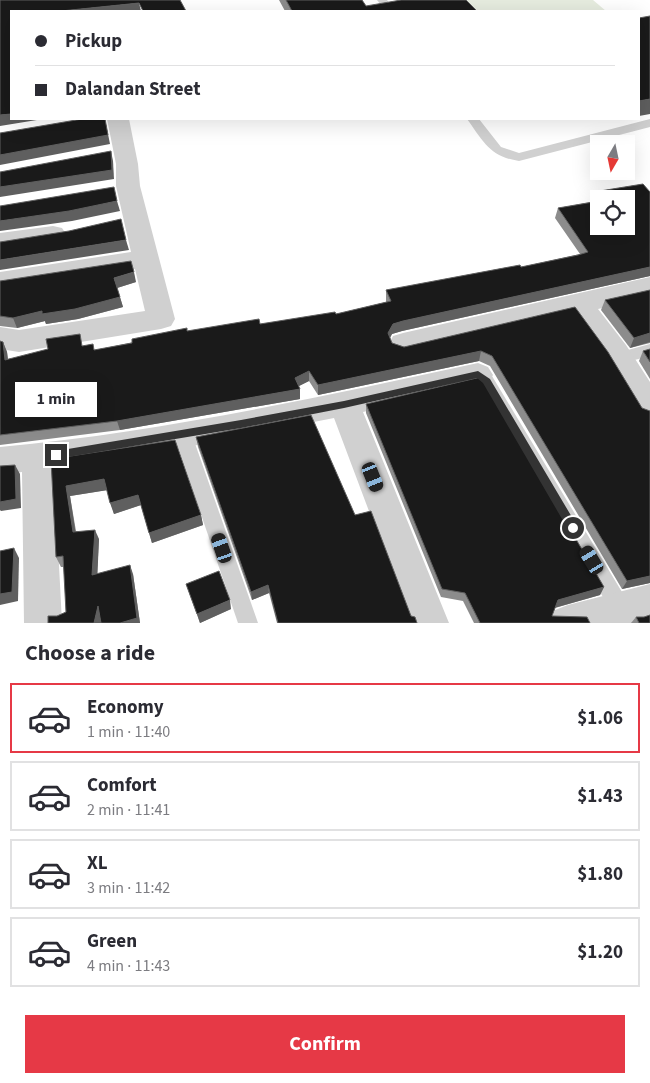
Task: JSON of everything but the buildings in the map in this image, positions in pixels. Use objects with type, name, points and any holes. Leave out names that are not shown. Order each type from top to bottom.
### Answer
[{"type":"street","points":[[0,338],[19,341],[161,319],[144,259],[136,217],[119,187],[128,164],[114,152],[118,120]]},
{"type":"street","points":[[108,223],[136,217]]},
{"type":"street","points":[[0,242],[72,231]]},
{"type":"street","points":[[0,281],[144,259]]},
{"type":"street","points":[[403,344],[650,287]]},
{"type":"street","points":[[579,303],[619,358],[650,408]]},
{"type":"street","points":[[0,461],[38,458],[182,435],[344,404],[478,375]]},
{"type":"street","points":[[344,404],[430,623]]},
{"type":"street","points":[[38,458],[43,623]]},
{"type":"street","points":[[568,623],[636,606]]},
{"type":"lane","points":[[474,120],[499,152],[508,156],[519,156],[649,124]]},
{"type":"lane","points":[[619,358],[650,350]]},
{"type":"lane","points":[[478,375],[486,381],[636,606]]},
{"type":"lane","points":[[182,435],[248,623]]},
{"type":"shaded area","points":[[463,0],[593,0],[605,10],[472,10]]},
{"type":"route","points":[[56,455],[241,424],[478,375],[486,381],[573,528]]}]
